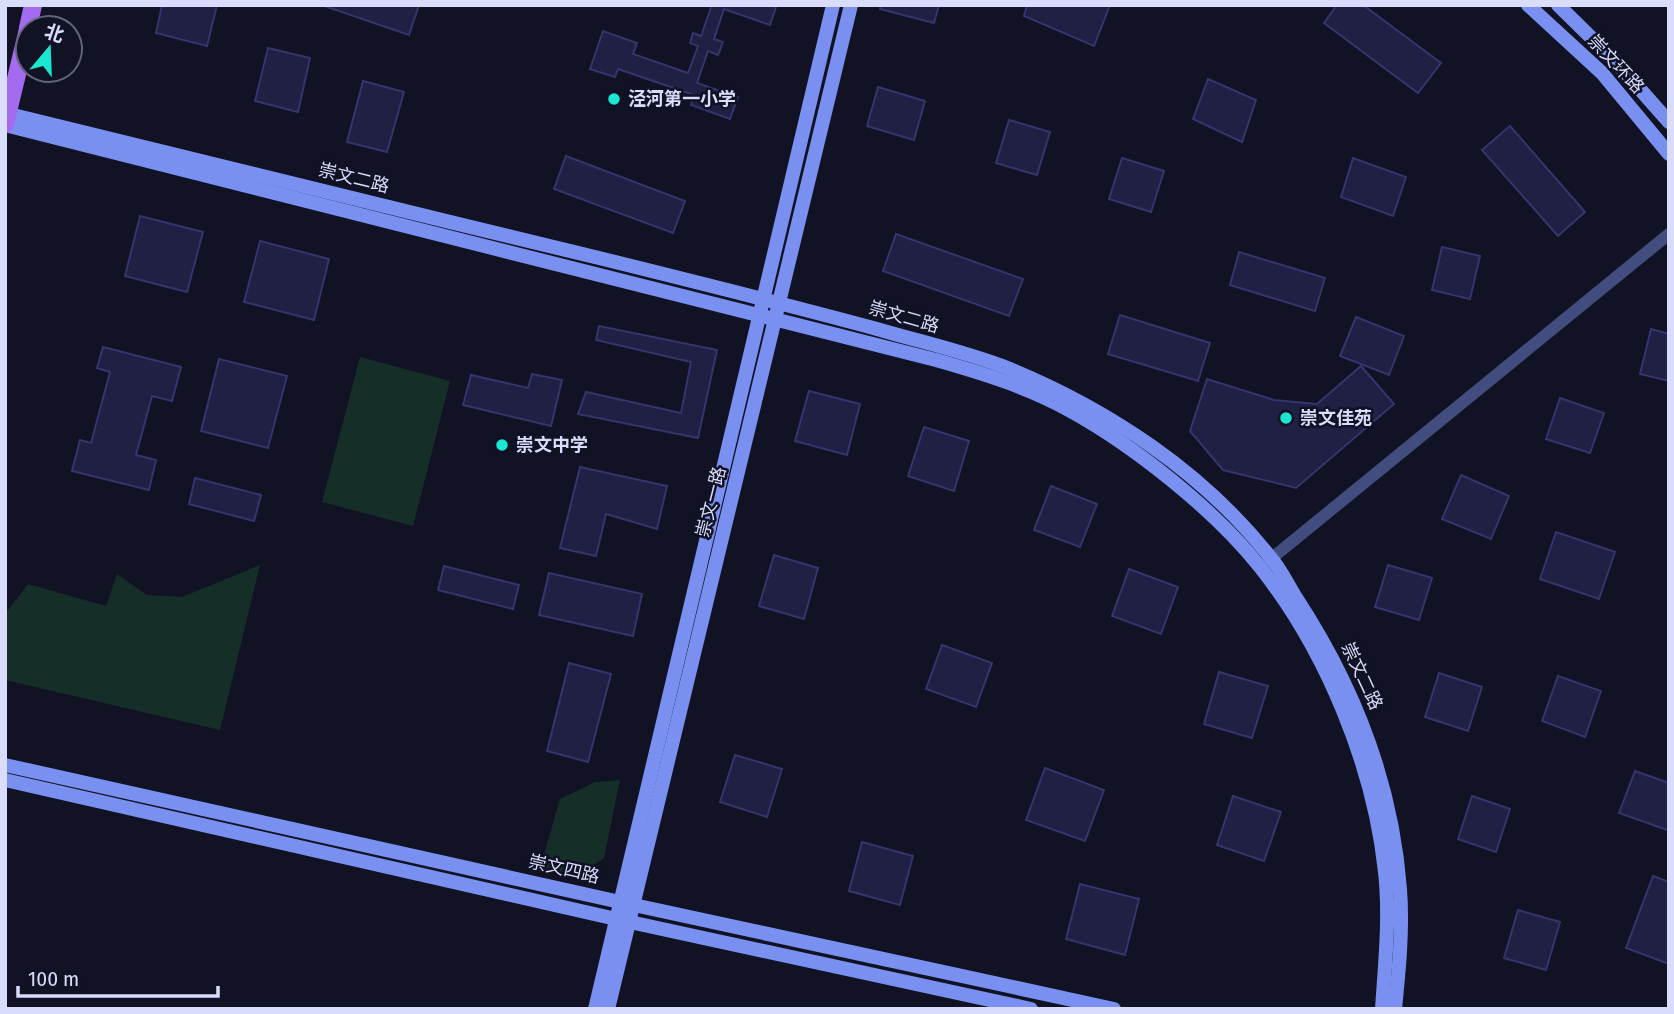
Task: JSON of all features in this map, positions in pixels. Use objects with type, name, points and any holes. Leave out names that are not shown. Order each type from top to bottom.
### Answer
[{"type":"main road","points":[[6,119],[14,84]]},
{"type":"street","name":"崇文一路","points":[[626,903],[759,315],[833,5]]},
{"type":"street","name":"崇文一路","points":[[595,1009],[622,919],[780,302],[851,5]]},
{"type":"street","name":"崇文环路","points":[[1528,5],[1602,73],[1669,154]]},
{"type":"street","name":"崇文环路","points":[[1558,5],[1615,61],[1669,122]]},
{"type":"street","name":"崇文二路","points":[[6,119],[780,302],[1007,368],[1077,400],[1149,444],[1220,503],[1319,632],[1367,732],[1386,799],[1400,888],[1400,959],[1395,1009]]},
{"type":"street","name":"崇文二路","points":[[6,119],[936,360],[1004,380],[1069,410],[1131,449],[1266,563],[1322,664],[1343,713],[1377,820],[1385,872],[1387,919],[1382,1009]]},
{"type":"street","points":[[1266,563],[1669,234]]},
{"type":"street","name":"崇文四路","points":[[5,765],[1114,1009]]},
{"type":"street","name":"崇文四路","points":[[5,780],[1031,1009]]},
{"type":"street","name":"崇文一路","points":[[608,1009],[622,919]]},
{"type":"green space","points":[[360,357],[450,381],[413,526],[322,502]]},
{"type":"green space","points":[[260,565],[220,730],[5,680],[5,614],[28,584],[106,606],[117,574],[147,595],[182,597]]},
{"type":"green space","points":[[620,780],[604,858],[577,876],[540,868],[560,799],[595,782]]},
{"type":"building","points":[[162,5],[217,5],[207,46],[156,33]]},
{"type":"building","points":[[419,5],[409,35],[327,7]]},
{"type":"building","name":"泾河第一小学","points":[[712,5],[776,7],[770,25],[724,9],[714,39],[723,42],[718,55],[708,51],[697,83],[738,97],[730,119],[691,105],[694,95],[618,69],[615,77],[590,69],[603,31],[637,43],[633,54],[688,73],[698,46],[690,43],[693,33],[701,36]]},
{"type":"building","points":[[881,5],[939,5],[934,23],[880,9]]},
{"type":"building","points":[[1027,5],[1110,5],[1094,46],[1024,16]]},
{"type":"building","points":[[1337,5],[1363,5],[1441,63],[1418,93],[1324,23]]},
{"type":"building","points":[[268,48],[310,58],[298,112],[255,101]]},
{"type":"building","points":[[1208,79],[1256,100],[1242,142],[1193,119]]},
{"type":"building","points":[[363,81],[404,92],[387,152],[347,142]]},
{"type":"building","points":[[878,87],[925,101],[914,140],[867,126]]},
{"type":"building","points":[[1009,120],[1050,132],[1037,175],[996,163]]},
{"type":"building","points":[[1510,126],[1585,212],[1558,236],[1482,150]]},
{"type":"building","points":[[566,156],[685,201],[673,233],[554,189]]},
{"type":"building","points":[[1122,158],[1164,171],[1151,212],[1109,199]]},
{"type":"building","points":[[1353,158],[1406,177],[1393,216],[1341,197]]},
{"type":"building","points":[[140,216],[203,232],[187,292],[125,276]]},
{"type":"building","points":[[896,234],[1023,279],[1009,316],[883,271]]},
{"type":"building","points":[[260,241],[329,259],[314,320],[244,302]]},
{"type":"building","points":[[1442,247],[1480,256],[1470,299],[1432,290]]},
{"type":"building","points":[[1239,252],[1325,278],[1315,311],[1230,285]]},
{"type":"building","points":[[1120,315],[1210,343],[1198,381],[1108,354]]},
{"type":"building","name":"崇文佳苑","points":[[1356,317],[1404,336],[1389,375],[1340,356]]},
{"type":"building","name":"崇文中学","points":[[599,326],[717,350],[698,438],[578,414],[586,392],[681,413],[691,362],[596,340]]},
{"type":"building","points":[[1651,329],[1669,334],[1669,381],[1640,374]]},
{"type":"building","points":[[103,347],[181,367],[172,401],[152,396],[136,455],[156,460],[149,490],[72,471],[80,440],[91,443],[110,372],[97,368]]},
{"type":"building","points":[[219,359],[287,376],[268,448],[201,431]]},
{"type":"building","name":"崇文佳苑","points":[[1361,366],[1394,404],[1296,488],[1223,470],[1190,431],[1207,379],[1274,400],[1317,404]]},
{"type":"building","name":"崇文中学","points":[[532,374],[562,380],[551,426],[463,405],[471,375],[528,388]]},
{"type":"building","points":[[809,391],[860,404],[847,455],[795,441]]},
{"type":"building","points":[[1560,398],[1604,413],[1590,453],[1546,439]]},
{"type":"building","points":[[924,427],[969,441],[954,491],[908,476]]},
{"type":"building","name":"崇文中学","points":[[580,467],[667,486],[657,529],[606,514],[596,556],[560,548]]},
{"type":"building","points":[[1461,475],[1509,496],[1491,539],[1442,519]]},
{"type":"building","points":[[195,478],[261,495],[254,521],[189,504]]},
{"type":"building","points":[[1051,486],[1097,504],[1080,547],[1034,530]]},
{"type":"building","points":[[1556,532],[1615,552],[1599,599],[1540,579]]},
{"type":"building","points":[[774,555],[818,568],[804,619],[759,606]]},
{"type":"building","points":[[1388,565],[1432,578],[1419,620],[1375,607]]},
{"type":"building","points":[[444,566],[519,585],[513,609],[438,590]]},
{"type":"building","points":[[1129,569],[1178,587],[1161,634],[1112,616]]},
{"type":"building","points":[[549,573],[642,594],[633,636],[539,615]]},
{"type":"building","points":[[942,645],[992,663],[976,707],[926,689]]},
{"type":"building","points":[[569,663],[611,674],[588,762],[547,751]]},
{"type":"building","points":[[1219,672],[1268,686],[1252,738],[1204,724]]},
{"type":"building","points":[[1439,673],[1482,687],[1468,731],[1425,717]]},
{"type":"building","points":[[1558,676],[1601,691],[1585,737],[1542,721]]},
{"type":"building","points":[[735,755],[782,769],[767,817],[720,802]]},
{"type":"building","points":[[1045,768],[1104,790],[1085,841],[1026,820]]},
{"type":"building","points":[[1635,771],[1669,783],[1667,830],[1619,813]]},
{"type":"building","points":[[1233,796],[1281,812],[1264,861],[1217,845]]},
{"type":"building","points":[[1472,796],[1510,809],[1496,852],[1458,839]]},
{"type":"building","points":[[862,842],[913,856],[900,905],[849,891]]},
{"type":"building","points":[[1653,876],[1669,882],[1669,964],[1626,948]]},
{"type":"building","points":[[1080,884],[1139,899],[1125,955],[1066,939]]},
{"type":"building","points":[[1518,910],[1560,922],[1546,970],[1504,958]]},
{"type":"place","name":"泾河第一小学","points":[[614,99]]},
{"type":"place","name":"崇文佳苑","points":[[1286,418]]},
{"type":"place","name":"崇文中学","points":[[502,445]]}]
